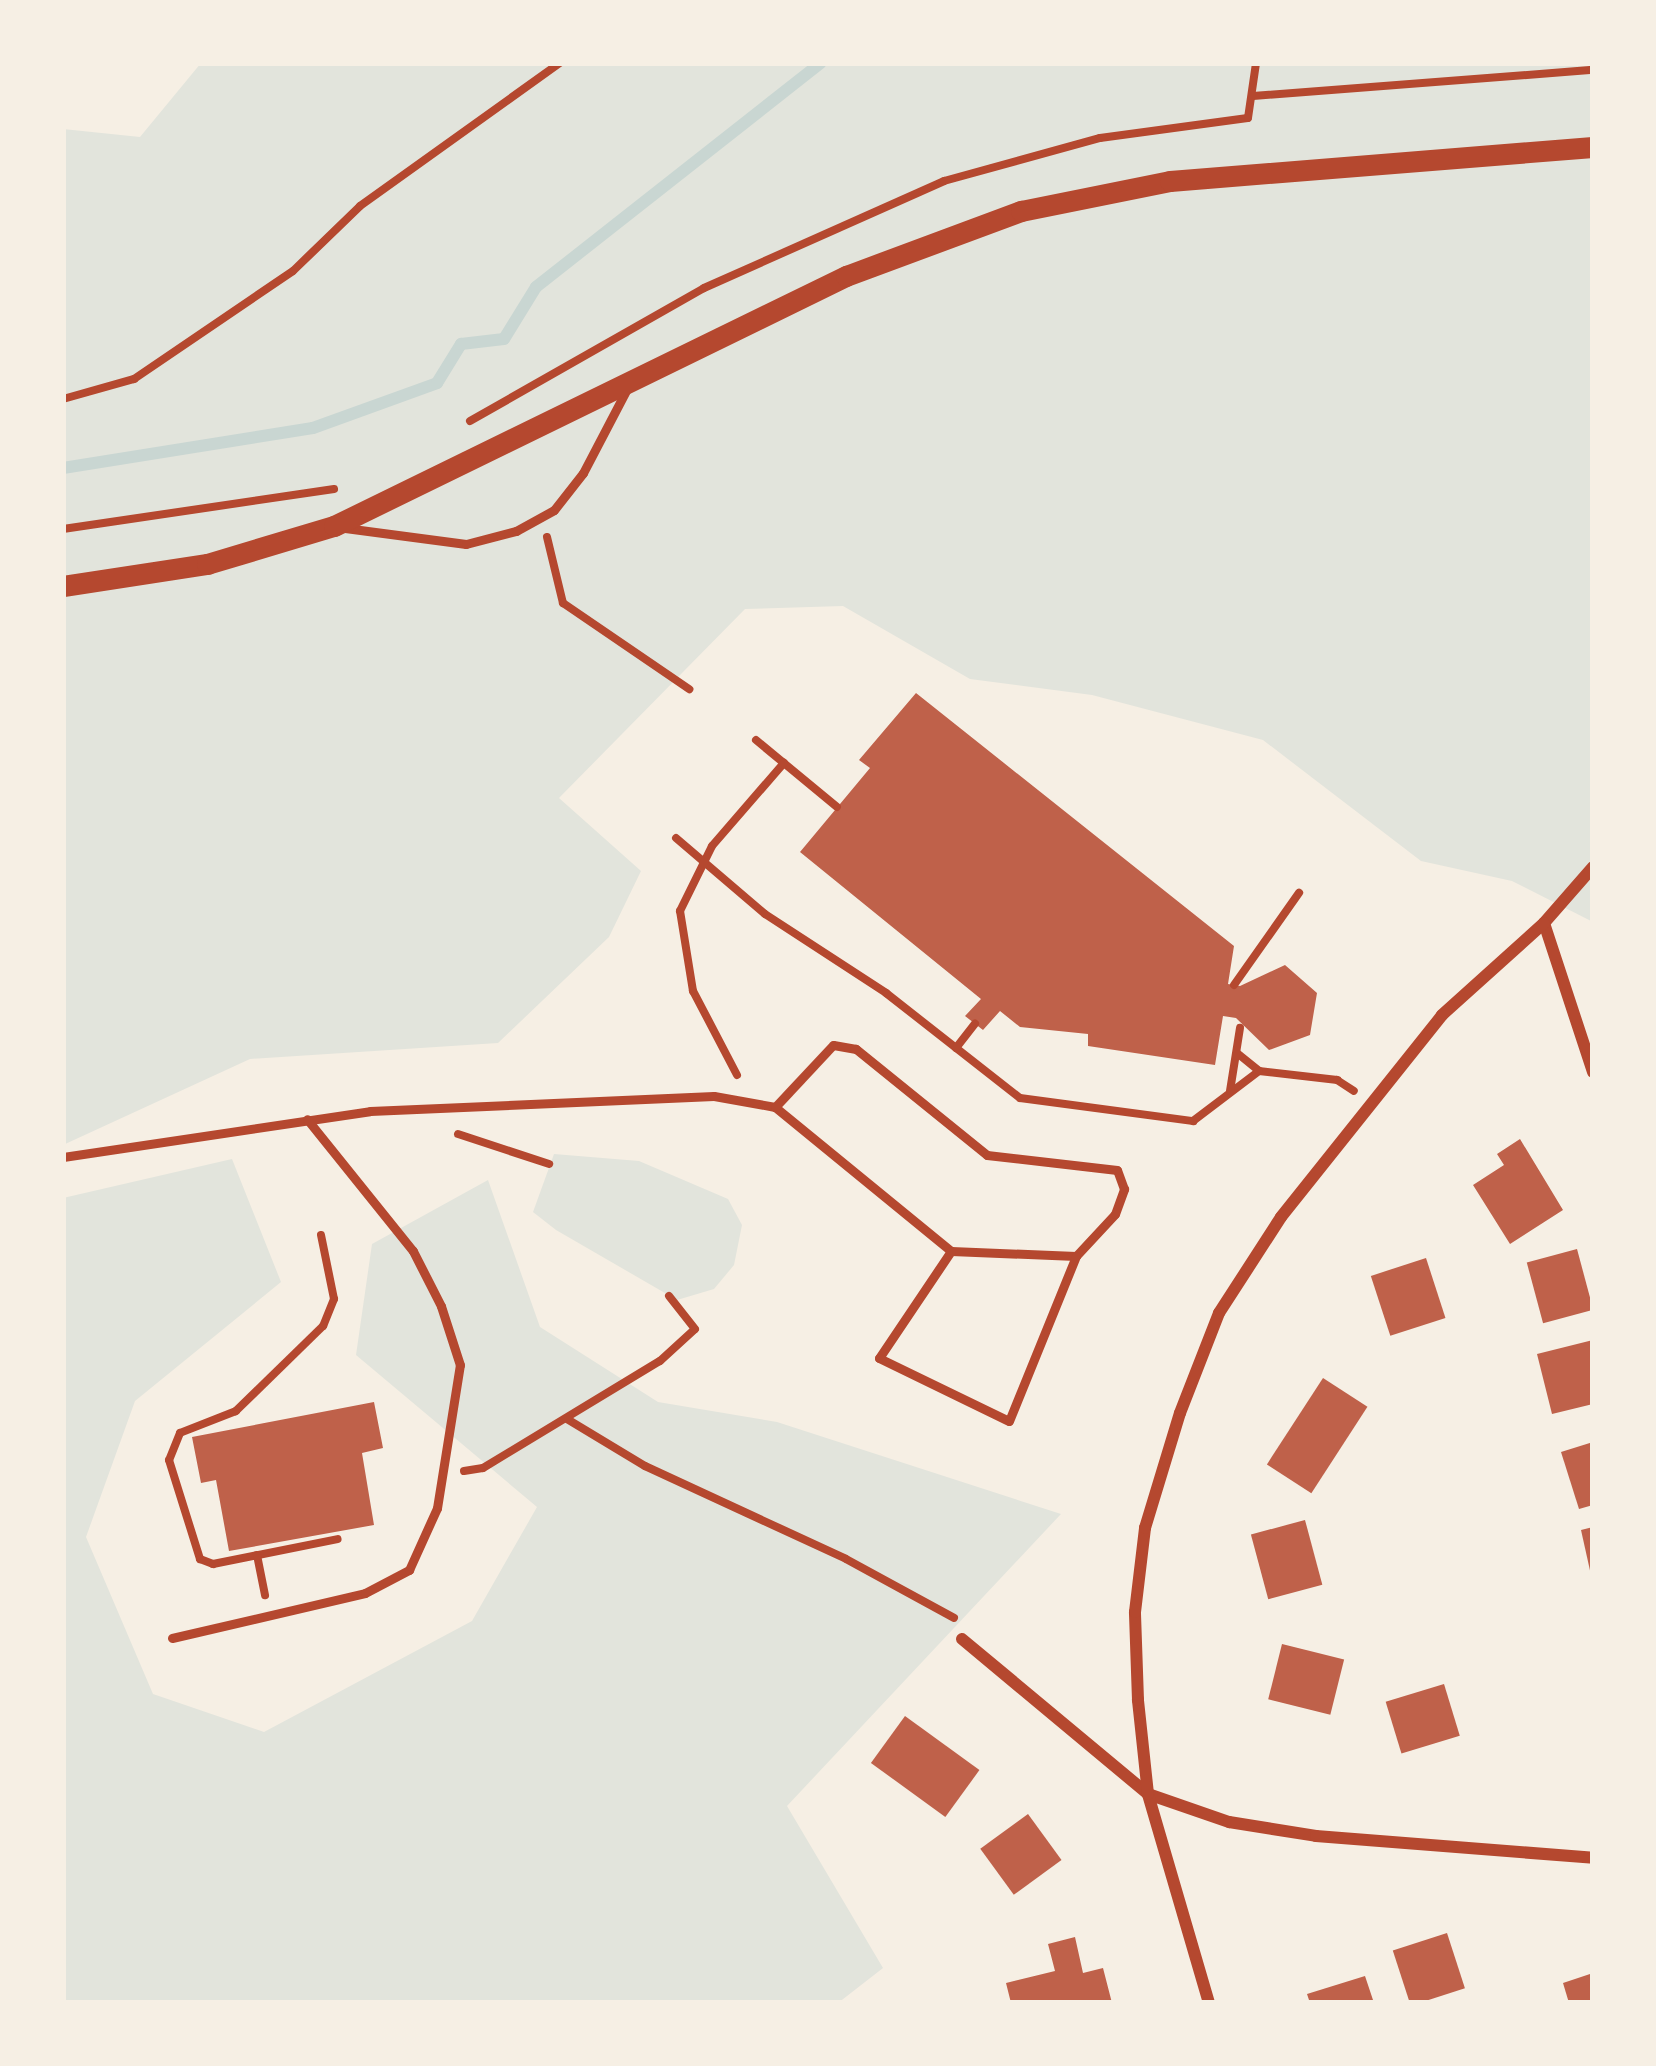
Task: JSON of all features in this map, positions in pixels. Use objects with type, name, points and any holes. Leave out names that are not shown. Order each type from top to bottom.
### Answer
[{"type":"street","points":[[63,586],[207,563],[334,526],[846,276],[1021,211],[1170,181],[1593,147]]},
{"type":"street","points":[[1209,2003],[1148,1794],[1136,1612],[1145,1528],[1180,1413],[1219,1313],[1370,1102],[1442,1015],[1544,923],[1593,867]]},
{"type":"street","points":[[1544,923],[1593,1072]]},
{"type":"street","points":[[962,1639],[1148,1794],[1229,1822],[1316,1836],[1593,1858]]},
{"type":"lane","points":[[334,526],[466,544],[542,517],[583,473],[629,384]]},
{"type":"lane","points":[[775,1107],[833,1045],[856,1049],[987,1155],[1117,1170],[1124,1190],[1115,1214],[1076,1256],[1009,1420],[879,1358],[951,1250]]},
{"type":"lane","points":[[63,1157],[307,1118],[740,1100],[775,1107],[951,1250],[1076,1256]]},
{"type":"lane","points":[[172,1638],[365,1593],[409,1570],[445,1474],[460,1365],[441,1306],[413,1251],[307,1118]]},
{"type":"path","points":[[63,399],[134,379],[293,271],[360,206],[560,63]]},
{"type":"path","points":[[460,428],[704,288],[944,181],[1133,131],[1248,118],[1255,64]]},
{"type":"path","points":[[1252,96],[1593,70]]},
{"type":"path","points":[[63,529],[342,487]]},
{"type":"path","points":[[542,517],[563,603],[689,689]]},
{"type":"path","points":[[756,740],[837,807]]},
{"type":"path","points":[[740,1100],[739,1081],[712,1037],[683,954],[680,911],[703,860],[784,763]]},
{"type":"path","points":[[676,838],[765,914],[1020,1098],[1193,1121],[1259,1071]]},
{"type":"path","points":[[1234,985],[1299,893]]},
{"type":"path","points":[[956,1048],[975,1024]]},
{"type":"path","points":[[1230,1093],[1240,1028]]},
{"type":"path","points":[[1236,1052],[1259,1071],[1337,1080],[1370,1102]]},
{"type":"path","points":[[453,1132],[549,1164]]},
{"type":"path","points":[[321,1235],[334,1299],[323,1326],[285,1358],[266,1389],[236,1412],[180,1433],[170,1446],[200,1559],[213,1564],[338,1539]]},
{"type":"path","points":[[445,1474],[483,1468],[660,1361],[695,1329],[670,1296]]},
{"type":"path","points":[[566,1419],[645,1466],[926,1602],[974,1630],[962,1639]]},
{"type":"path","points":[[257,1555],[269,1616]]},
{"type":"shaded area","points":[[201,63],[1593,63],[1593,922],[1512,881],[1421,861],[1263,740],[1092,695],[970,679],[843,606],[745,609],[559,798],[641,871],[609,937],[498,1043],[250,1059],[63,1145],[63,129],[140,137]]},
{"type":"shaded area","points":[[554,1154],[639,1161],[728,1199],[742,1225],[734,1265],[714,1289],[677,1300],[556,1230],[533,1212]]},
{"type":"shaded area","points":[[232,1159],[281,1282],[135,1401],[86,1537],[153,1694],[264,1732],[472,1621],[537,1507],[356,1355],[372,1244],[488,1180],[540,1327],[658,1402],[777,1422],[1061,1514],[787,1806],[883,1968],[838,2003],[63,2003],[63,1198]]},
{"type":"building","points":[[916,693],[1234,946],[1228,984],[1240,986],[1285,965],[1317,993],[1310,1035],[1269,1050],[1236,1018],[1223,1016],[1215,1065],[1088,1046],[1088,1034],[1020,1027],[1000,1011],[983,1030],[965,1016],[981,999],[800,852],[870,768],[859,760]]},
{"type":"building","points":[[1520,1139],[1563,1210],[1510,1244],[1473,1185],[1504,1165],[1497,1154]]},
{"type":"building","points":[[1577,1249],[1593,1310],[1543,1323],[1527,1262]]},
{"type":"building","points":[[1426,1258],[1445,1318],[1390,1336],[1371,1276]]},
{"type":"building","points":[[1593,1340],[1593,1404],[1552,1414],[1537,1354]]},
{"type":"building","points":[[1323,1378],[1367,1407],[1311,1493],[1267,1464]]},
{"type":"building","points":[[374,1402],[383,1448],[362,1453],[374,1525],[229,1551],[216,1480],[201,1483],[192,1437]]},
{"type":"building","points":[[1593,1442],[1593,1505],[1579,1509],[1561,1452]]},
{"type":"building","points":[[1305,1520],[1322,1585],[1268,1599],[1251,1534]]},
{"type":"building","points":[[1593,1527],[1593,1575],[1591,1575],[1581,1530]]},
{"type":"building","points":[[1282,1644],[1344,1659],[1330,1715],[1268,1699]]},
{"type":"building","points":[[1444,1684],[1460,1736],[1401,1753],[1386,1702]]},
{"type":"building","points":[[905,1716],[979,1770],[945,1817],[871,1763]]},
{"type":"building","points":[[1028,1814],[1062,1860],[1014,1895],[980,1849]]},
{"type":"building","points":[[1447,1933],[1465,1988],[1410,2003],[1393,1951]]},
{"type":"building","points":[[1075,1937],[1083,1973],[1103,1968],[1112,2003],[1011,2003],[1006,1983],[1055,1971],[1048,1944]]},
{"type":"building","points":[[1593,1973],[1593,2003],[1569,2003],[1563,1983]]},
{"type":"building","points":[[1365,1976],[1374,2003],[1310,2003],[1307,1994]]},
{"type":"waterway","points":[[63,468],[313,428],[437,383],[461,344],[504,339],[536,287],[821,63]]}]
